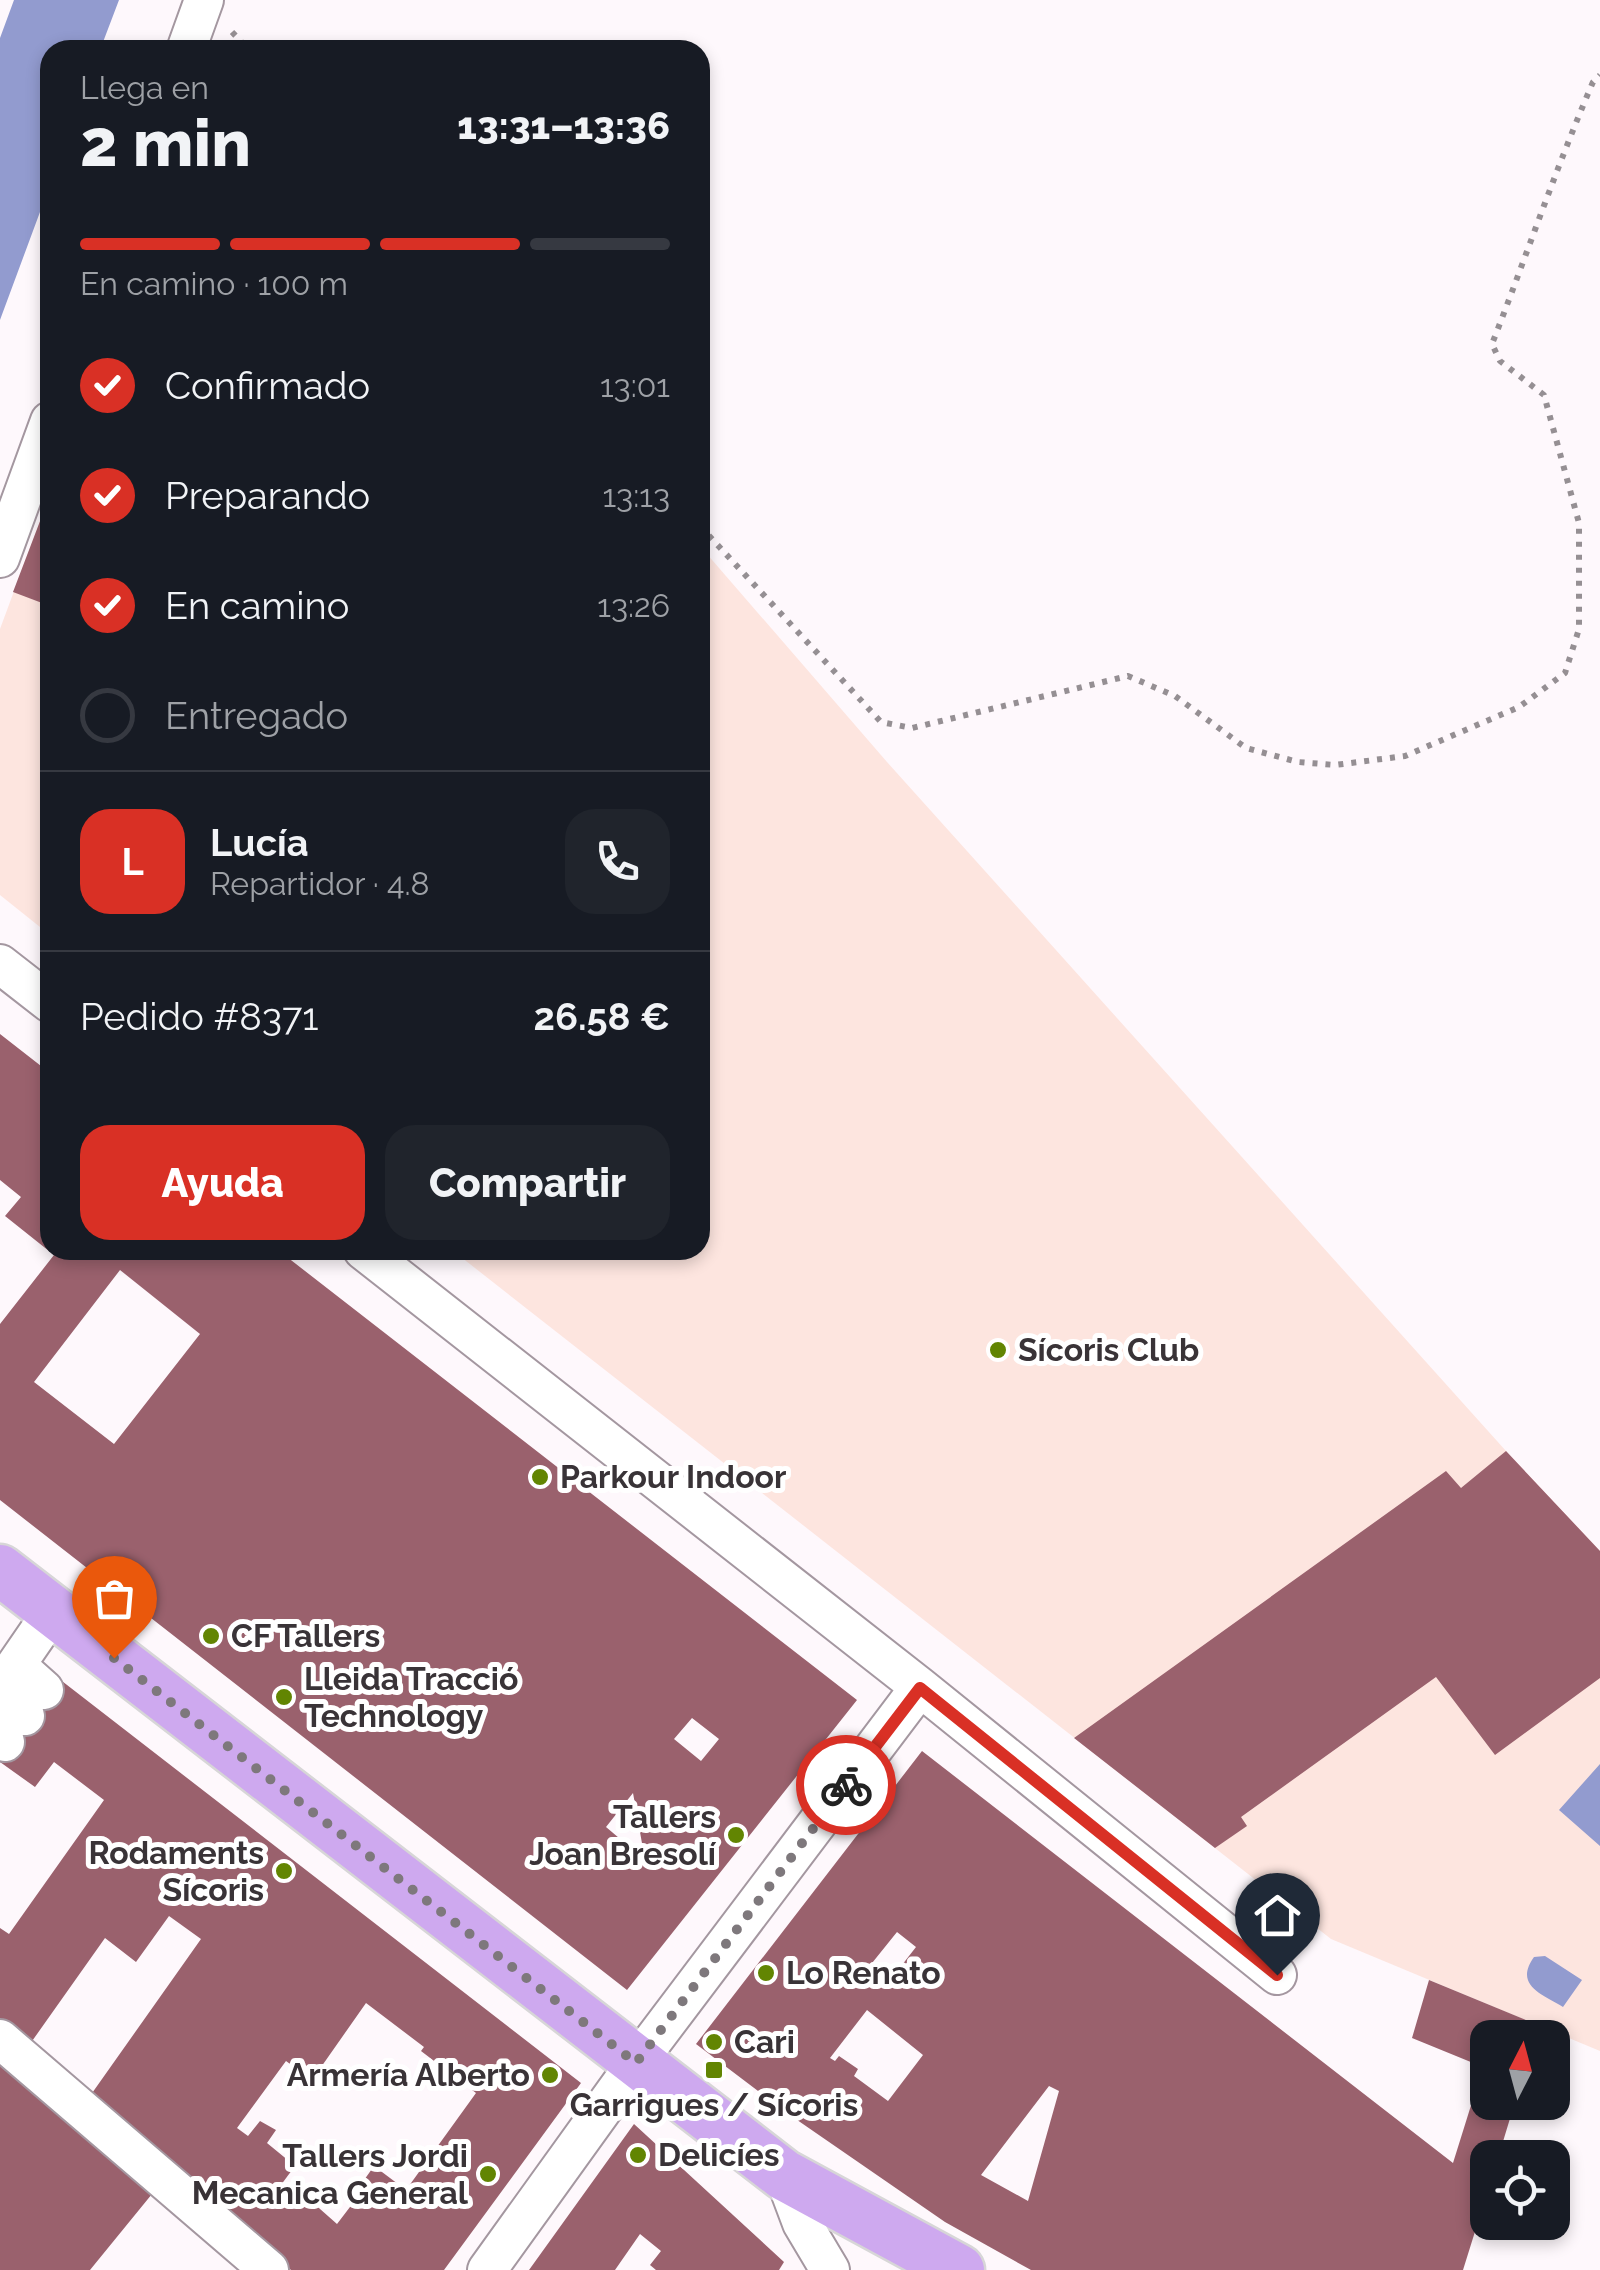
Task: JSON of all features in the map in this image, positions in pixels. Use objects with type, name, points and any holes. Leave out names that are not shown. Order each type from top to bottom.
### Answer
[{"type":"main road","points":[[0,1570],[784,2175],[959,2270]]},
{"type":"street","points":[[190,40],[204,0]]},
{"type":"street","points":[[0,558],[40,448]]},
{"type":"street","points":[[0,964],[40,996]]},
{"type":"street","points":[[377,1260],[1277,1975]]},
{"type":"street","points":[[13,1705],[53,1611]]},
{"type":"street","points":[[487,2270],[636,2063],[920,1688]]},
{"type":"street","points":[[0,2039],[269,2270]]},
{"type":"street","points":[[784,2175],[812,2244],[830,2270]]},
{"type":"path","points":[[710,537],[881,722],[912,728],[1128,676],[1175,696],[1246,748],[1298,762],[1335,764],[1405,756],[1519,707],[1565,674],[1579,629],[1579,523],[1544,395],[1500,361],[1492,344],[1533,240],[1557,165],[1600,75]]},
{"type":"shaded area","points":[[40,521],[40,927],[0,895],[0,629]]},
{"type":"shaded area","name":"Sícoris Club","points":[[710,558],[887,762],[1600,1551],[1600,2051],[1570,2039],[1570,2020],[1526,2020],[1331,1939],[465,1260],[710,1260]]},
{"type":"water","points":[[14,0],[119,0],[104,40],[40,40],[40,212],[0,320],[0,38]]},
{"type":"water","points":[[1600,1764],[1600,1846],[1559,1810]]},
{"type":"water","points":[[1545,1956],[1582,1980],[1563,2007],[1529,1982],[1527,1975],[1534,1957]]},
{"type":"building","points":[[40,521],[40,602],[13,592]]},
{"type":"building","points":[[0,1034],[40,1065],[40,1244],[5,1216],[21,1197],[0,1180]]},
{"type":"building","points":[[50,1260],[291,1260],[857,1700],[627,1990],[0,1500],[0,1324]],"holes":[[[120,1270],[200,1334],[114,1444],[34,1382]],[[692,1718],[719,1739],[701,1761],[674,1739]],[[633,1793],[645,1860],[606,1827]]]},
{"type":"building","points":[[1506,1451],[1600,1551],[1600,1678],[1495,1755],[1436,1677],[1241,1817],[1247,1826],[1215,1848],[1074,1738],[1446,1471],[1461,1488]]},
{"type":"building","points":[[58,1678],[581,2083],[444,2270],[291,2270],[90,2096],[201,1939],[169,1916],[136,1962],[105,1938],[30,2044],[0,2018],[0,1928],[9,1934],[104,1800],[54,1762],[35,1787],[0,1762]],"holes":[[[366,2003],[476,2093],[406,2190],[374,2166],[362,2183],[366,2186],[337,2224],[311,2201],[307,2207],[292,2194],[287,2201],[275,2193],[295,2166],[267,2143],[276,2130],[260,2121],[248,2136],[237,2128],[286,2061],[312,2080]],[[270,2189],[275,2193],[264,2208],[259,2204]]]},
{"type":"building","points":[[922,1751],[1453,2163],[1470,2109],[1470,2120],[1510,2120],[1503,2140],[1470,2140],[1472,2240],[1463,2270],[1031,2270],[945,2222],[787,2113],[696,2044]],"holes":[[[897,1932],[916,1947],[884,1988],[864,1973]],[[867,2010],[923,2055],[888,2101],[854,2076],[858,2069],[839,2056],[835,2061],[830,2058]],[[1049,2086],[1059,2091],[1028,2201],[981,2175]]]},
{"type":"building","points":[[1429,1980],[1526,2020],[1470,2020],[1470,2062],[1412,2038]]},
{"type":"building","points":[[0,2063],[152,2194],[90,2270],[0,2270]]},
{"type":"building","points":[[634,2124],[784,2262],[779,2270],[656,2270],[650,2265],[661,2251],[640,2234],[615,2270],[529,2270]]},
{"type":"way so far","points":[[114,1658],[636,2063],[846,1785]]},
{"type":"place","name":"Sícoris Club","points":[[998,1350]]},
{"type":"place","name":"Parkour Indoor","points":[[540,1477]]},
{"type":"place","name":"CF Tallers","points":[[211,1636]]},
{"type":"place","name":"Lleida Tracció Technology","points":[[284,1697]]},
{"type":"place","name":"Tallers Joan Bresolí","points":[[736,1835]]},
{"type":"place","name":"Rodaments Sícoris","points":[[284,1871]]},
{"type":"place","name":"Lo Renato","points":[[766,1973]]},
{"type":"place","name":"Cari","points":[[714,2042]]},
{"type":"place","name":"Garrigues / Sícoris","points":[[714,2070]]},
{"type":"place","name":"Armería Alberto","points":[[550,2075]]},
{"type":"place","name":"Delicíes","points":[[638,2155]]},
{"type":"place","name":"Tallers Jordi Mecanica General","points":[[488,2174]]},
{"type":"route","points":[[846,1785],[920,1688],[1277,1975]]}]
